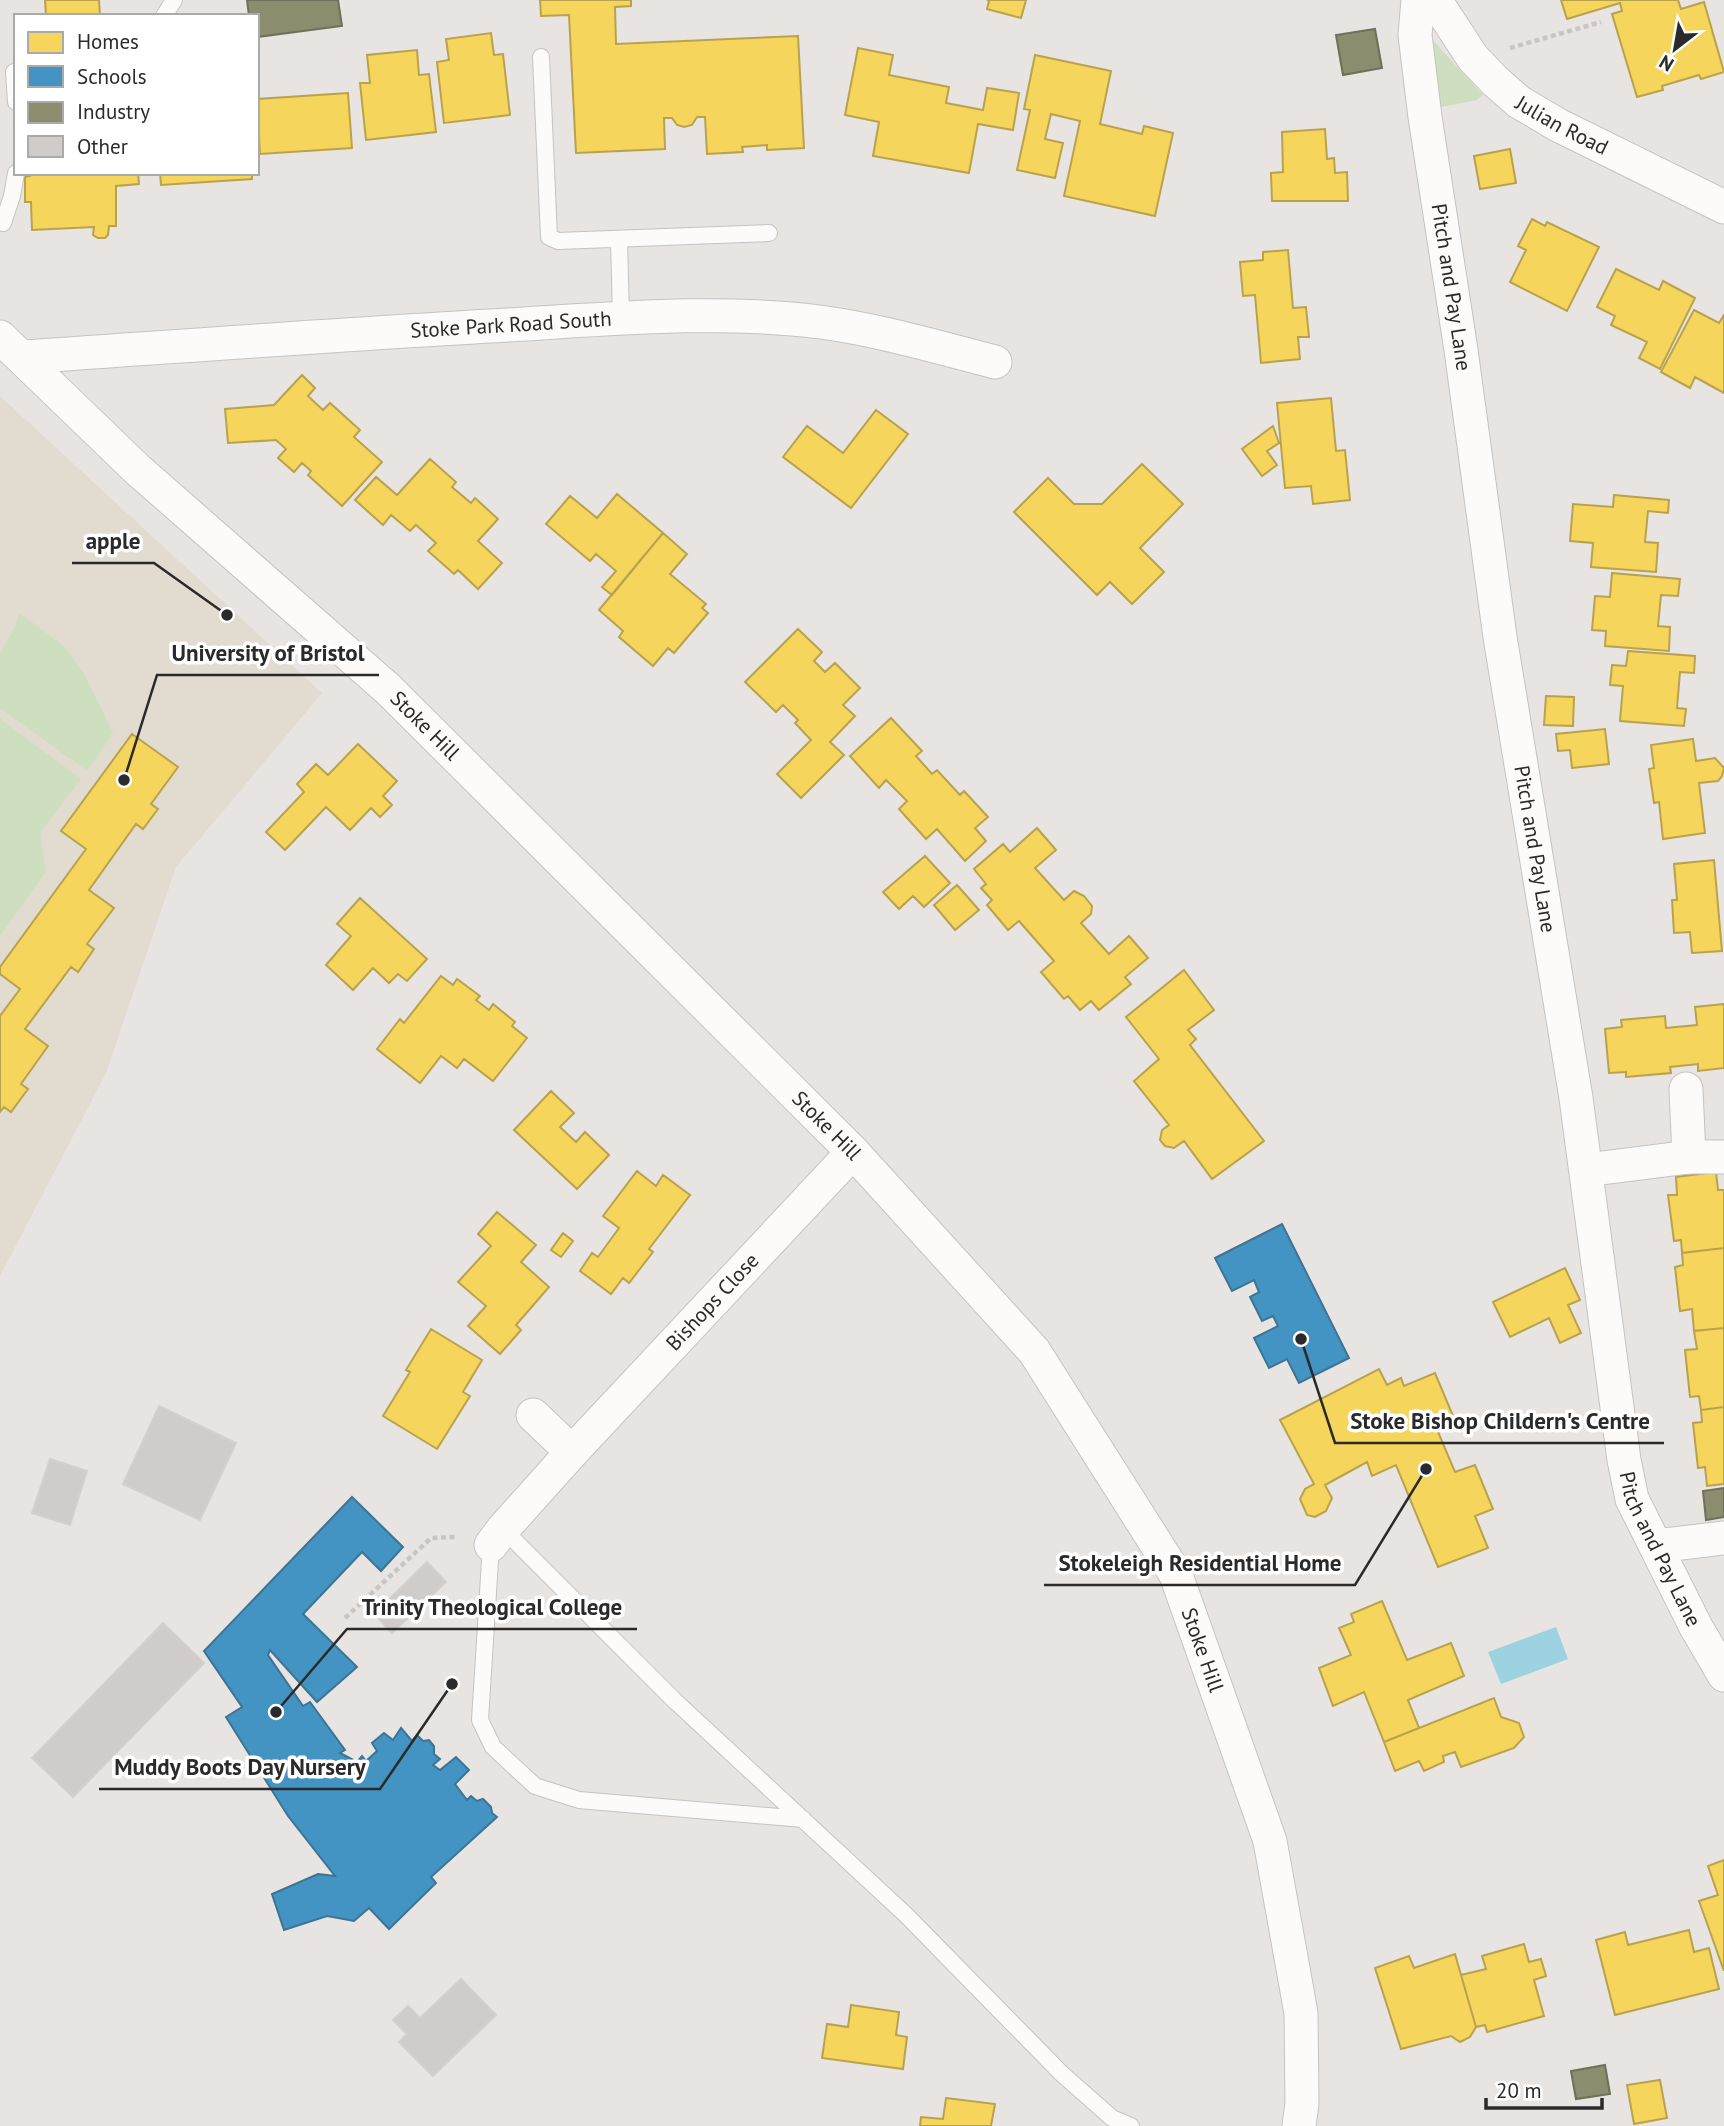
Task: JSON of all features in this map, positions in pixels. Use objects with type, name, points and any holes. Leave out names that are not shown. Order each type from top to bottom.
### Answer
[{"type":"street","name":"Pitch and Pay Lane","points":[[1418,0],[1415,35],[1425,117],[1461,350],[1500,638],[1586,1170],[1624,1460],[1632,1499],[1696,1627],[1724,1675]]},
{"type":"street","name":"Julian Road","points":[[1435,0],[1472,58],[1518,102],[1558,125],[1724,207]]},
{"type":"street","name":"Stoke Park Road South","points":[[11,347],[391,332],[621,318],[733,316],[818,322],[873,330],[995,362]]},
{"type":"street","name":"Stoke Hill","points":[[11,347],[138,470],[388,689],[853,1152],[1034,1351],[1176,1575],[1270,1841],[1301,2013],[1302,2103],[1299,2126]]},
{"type":"street","points":[[1686,1088],[1689,1157]]},
{"type":"street","name":"Bishops Close","points":[[497,1537],[572,1452],[853,1152]]},
{"type":"street","points":[[1586,1170],[1689,1157],[1724,1157]]},
{"type":"street","points":[[533,1415],[572,1452]]},
{"type":"street","points":[[1656,1546],[1724,1538]]},
{"type":"lane","points":[[541,57],[549,237],[558,241],[769,233]]},
{"type":"lane","points":[[10,72],[14,92]]},
{"type":"lane","points":[[3,223],[16,175]]},
{"type":"lane","points":[[619,239],[621,318]]},
{"type":"lane","points":[[497,1537],[480,1720],[494,1746],[535,1786],[579,1800],[803,1819]]},
{"type":"lane","points":[[497,1537],[906,1915],[1062,2074],[1112,2118],[1130,2126]]},
{"type":"path","points":[[1533,42],[1601,22]]},
{"type":"path","points":[[345,1618],[431,1538],[497,1537]]},
{"type":"shaded area","points":[[0,396],[322,693],[176,867],[106,1073],[0,1276]]},
{"type":"green space","points":[[1426,33],[1483,95],[1477,100],[1436,108]]},
{"type":"green space","points":[[19,613],[63,645],[83,672],[113,733],[87,771],[0,708],[0,652],[15,627]]},
{"type":"green space","points":[[0,719],[81,779],[40,833],[46,872],[0,936]]},
{"type":"water","points":[[1556,1627],[1568,1659],[1501,1684],[1488,1652]]},
{"type":"building: Homes","points":[[45,0],[99,0],[100,14],[46,14]]},
{"type":"building: Homes","points":[[540,0],[631,0],[631,6],[615,7],[616,44],[798,36],[804,148],[767,150],[767,145],[742,147],[743,152],[707,154],[705,117],[697,117],[692,125],[684,127],[677,125],[672,118],[664,118],[665,149],[576,153],[569,15],[541,16]]},
{"type":"building: Homes","points":[[987,0],[1026,0],[1021,18],[987,9]]},
{"type":"building: Homes","points":[[1561,0],[1678,0],[1681,9],[1704,2],[1724,72],[1701,79],[1699,75],[1637,97],[1612,14],[1622,11],[1620,3],[1567,19]]},
{"type":"building: Homes","points":[[491,33],[494,55],[503,54],[510,115],[444,123],[437,62],[449,60],[446,39]]},
{"type":"building: Homes","points":[[858,48],[893,55],[889,75],[949,87],[946,103],[983,110],[987,88],[1019,93],[1013,130],[978,124],[969,173],[873,156],[879,122],[845,115]]},
{"type":"building: Homes","points":[[417,50],[419,75],[429,74],[436,132],[366,140],[360,83],[370,83],[367,55]]},
{"type":"building: Homes","points":[[1035,55],[1111,71],[1100,124],[1142,134],[1144,126],[1173,133],[1155,216],[1064,196],[1080,121],[1051,114],[1045,139],[1063,143],[1055,178],[1017,170],[1030,110],[1024,109]]},
{"type":"building: Homes","points":[[348,93],[352,148],[260,154],[259,99]]},
{"type":"building: Homes","points":[[1325,129],[1327,159],[1334,158],[1335,173],[1347,172],[1348,201],[1272,201],[1271,173],[1283,172],[1282,132]]},
{"type":"building: Homes","points":[[1510,149],[1516,183],[1480,189],[1474,156]]},
{"type":"building: Homes","points":[[138,175],[139,184],[116,186],[116,226],[109,226],[105,238],[98,238],[93,235],[94,227],[32,230],[31,202],[25,202],[25,177]]},
{"type":"building: Homes","points":[[160,175],[252,175],[252,179],[161,185]]},
{"type":"building: Homes","points":[[1532,219],[1545,226],[1547,222],[1599,247],[1567,311],[1510,282],[1526,250],[1518,246]]},
{"type":"building: Homes","points":[[1288,250],[1293,308],[1306,307],[1309,337],[1298,337],[1300,359],[1261,363],[1255,295],[1243,296],[1240,262],[1263,260],[1263,252]]},
{"type":"building: Homes","points":[[1616,269],[1659,290],[1663,281],[1695,298],[1660,369],[1639,358],[1647,342],[1611,325],[1615,316],[1597,307]]},
{"type":"building: Homes","points":[[1694,310],[1719,323],[1724,315],[1724,393],[1695,377],[1690,388],[1661,372]]},
{"type":"building: Homes","points":[[302,375],[315,388],[308,396],[323,410],[330,403],[360,430],[354,437],[382,462],[342,506],[308,475],[311,471],[302,463],[294,472],[278,458],[286,449],[276,440],[228,443],[225,409],[274,405]]},
{"type":"building: Homes","points":[[1331,398],[1336,451],[1345,450],[1350,500],[1313,504],[1311,486],[1285,488],[1277,403]]},
{"type":"building: Homes","points":[[876,410],[908,434],[851,508],[783,457],[807,426],[843,453]]},
{"type":"building: Homes","points":[[1273,426],[1279,443],[1267,451],[1277,465],[1262,476],[1242,449]]},
{"type":"building: Homes","points":[[430,459],[456,482],[452,487],[471,503],[475,498],[498,519],[478,541],[502,563],[478,589],[458,570],[454,574],[428,551],[436,543],[416,525],[410,531],[391,515],[383,525],[355,500],[376,477],[397,495]]},
{"type":"building: Homes","points":[[1142,464],[1183,504],[1140,548],[1164,572],[1132,604],[1110,582],[1097,595],[1014,512],[1048,478],[1074,504],[1102,504]]},
{"type":"building: Homes","points":[[617,494],[663,533],[612,595],[602,587],[616,571],[596,554],[590,561],[546,524],[570,496],[597,518]]},
{"type":"building: Homes","points":[[1614,495],[1669,500],[1668,513],[1648,511],[1645,542],[1658,543],[1656,572],[1591,567],[1593,543],[1570,541],[1573,504],[1613,507]]},
{"type":"building: Homes","points":[[663,533],[687,554],[670,574],[706,604],[702,608],[708,613],[674,653],[668,648],[653,666],[619,637],[623,631],[599,610]]},
{"type":"building: Homes","points":[[1612,573],[1680,579],[1678,596],[1661,595],[1658,626],[1670,627],[1669,651],[1605,646],[1606,631],[1592,630],[1595,596],[1610,597]]},
{"type":"building: Homes","points":[[798,629],[822,652],[814,661],[825,672],[835,663],[860,688],[843,705],[855,716],[830,742],[844,755],[801,798],[777,774],[811,740],[795,723],[798,720],[783,705],[776,712],[745,682]]},
{"type":"building: Homes","points":[[1628,651],[1695,656],[1694,673],[1680,672],[1677,708],[1686,709],[1684,726],[1620,721],[1623,686],[1610,685],[1612,665],[1626,666]]},
{"type":"building: Homes","points":[[1546,696],[1574,697],[1573,726],[1544,725]]},
{"type":"building: Homes","points":[[891,718],[922,751],[916,756],[932,774],[937,770],[960,795],[964,791],[988,817],[975,828],[986,841],[965,861],[937,829],[926,839],[899,809],[907,801],[886,780],[879,788],[850,756]]},
{"type":"building: Homes","points":[[1605,729],[1609,764],[1572,768],[1570,750],[1558,751],[1556,734]]},
{"type":"building: Homes","points":[[132,734],[178,767],[151,804],[158,809],[143,829],[136,824],[89,890],[114,908],[87,944],[94,949],[78,972],[71,967],[25,1029],[48,1046],[21,1084],[28,1089],[11,1112],[4,1107],[0,1112],[0,1016],[20,989],[0,974],[0,967],[86,849],[61,831]]},
{"type":"building: Homes","points":[[1693,739],[1696,761],[1715,758],[1724,768],[1718,781],[1699,783],[1705,833],[1663,839],[1659,802],[1654,803],[1649,769],[1654,768],[1651,745]]},
{"type":"building: Homes","points":[[358,744],[397,781],[383,796],[392,805],[380,817],[371,808],[350,830],[326,807],[285,850],[266,832],[304,792],[297,784],[316,764],[328,775]]},
{"type":"building: Homes","points":[[1037,828],[1056,850],[1035,868],[1064,900],[1074,891],[1084,896],[1092,906],[1091,914],[1081,923],[1109,954],[1129,936],[1148,958],[1125,977],[1131,984],[1099,1010],[1091,1001],[1080,1010],[1068,996],[1064,999],[1041,972],[1054,961],[1019,921],[1008,930],[987,905],[992,900],[981,888],[986,884],[974,869],[1003,844],[1010,852]]},
{"type":"building: Homes","points":[[925,856],[950,883],[924,907],[913,896],[899,909],[883,892]]},
{"type":"building: Homes","points":[[1714,860],[1722,951],[1692,953],[1690,932],[1674,933],[1672,900],[1677,900],[1674,864]]},
{"type":"building: Homes","points":[[957,885],[979,910],[955,930],[934,905]]},
{"type":"building: Homes","points":[[360,898],[427,959],[407,981],[398,974],[389,983],[373,968],[353,990],[326,965],[351,936],[337,924]]},
{"type":"building: Homes","points":[[1184,970],[1214,1010],[1188,1030],[1196,1039],[1190,1045],[1264,1141],[1212,1179],[1184,1141],[1174,1148],[1165,1146],[1160,1140],[1162,1130],[1169,1125],[1134,1081],[1159,1059],[1126,1017]]},
{"type":"building: Homes","points":[[441,976],[453,985],[457,979],[480,996],[476,1000],[489,1010],[493,1004],[515,1022],[512,1026],[527,1038],[493,1081],[464,1059],[457,1068],[441,1056],[420,1083],[377,1049],[400,1019],[404,1023]]},
{"type":"building: Homes","points":[[1724,1004],[1724,1068],[1698,1071],[1698,1064],[1670,1067],[1671,1073],[1626,1077],[1626,1072],[1609,1073],[1605,1029],[1622,1027],[1621,1020],[1665,1016],[1666,1028],[1697,1025],[1695,1007]]},
{"type":"building: Homes","points":[[551,1091],[574,1113],[560,1127],[576,1142],[585,1132],[609,1155],[577,1189],[514,1130]]},
{"type":"building: Homes","points":[[637,1171],[656,1186],[663,1175],[690,1195],[649,1249],[653,1252],[629,1283],[623,1278],[611,1294],[580,1271],[592,1253],[598,1257],[619,1228],[603,1216]]},
{"type":"building: Homes","points":[[1716,1172],[1718,1190],[1724,1190],[1724,1248],[1682,1253],[1681,1240],[1674,1241],[1668,1195],[1677,1195],[1676,1177]]},
{"type":"building: Homes","points":[[497,1212],[536,1245],[521,1262],[549,1287],[516,1325],[521,1330],[500,1354],[468,1326],[486,1306],[458,1282],[491,1246],[478,1234]]},
{"type":"building: Homes","points":[[563,1233],[573,1241],[561,1257],[551,1250]]},
{"type":"building: Homes","points":[[1724,1248],[1724,1328],[1694,1331],[1692,1309],[1680,1311],[1675,1267],[1683,1265],[1682,1253]]},
{"type":"building: Homes","points":[[1565,1268],[1580,1300],[1568,1305],[1581,1333],[1560,1343],[1549,1318],[1510,1337],[1493,1302]]},
{"type":"building: Homes","points":[[1724,1328],[1724,1407],[1701,1410],[1699,1396],[1690,1397],[1685,1350],[1697,1349],[1694,1331]]},
{"type":"building: Homes","points":[[431,1329],[482,1360],[463,1392],[470,1396],[437,1449],[383,1416],[410,1372],[406,1370]]},
{"type":"building: Homes","points":[[1379,1369],[1387,1385],[1401,1378],[1404,1386],[1435,1373],[1456,1423],[1438,1432],[1455,1472],[1475,1465],[1493,1509],[1475,1516],[1488,1548],[1438,1567],[1396,1465],[1372,1476],[1367,1462],[1325,1485],[1332,1498],[1326,1511],[1315,1517],[1307,1515],[1300,1499],[1305,1489],[1314,1484],[1280,1420]]},
{"type":"building: Homes","points":[[1724,1407],[1724,1484],[1707,1486],[1705,1467],[1698,1468],[1693,1423],[1702,1422],[1701,1410]]},
{"type":"building: Homes","points":[[1382,1601],[1407,1660],[1451,1643],[1464,1676],[1408,1700],[1419,1728],[1384,1742],[1364,1692],[1333,1706],[1319,1668],[1351,1655],[1339,1628],[1354,1622],[1351,1614]]},
{"type":"building: Homes","points":[[1494,1698],[1501,1717],[1519,1723],[1524,1737],[1514,1748],[1461,1767],[1455,1752],[1443,1756],[1444,1762],[1424,1771],[1419,1761],[1395,1771],[1384,1742]]},
{"type":"building: Homes","points":[[1724,1860],[1724,1971],[1699,1901],[1718,1895],[1708,1866]]},
{"type":"building: Homes","points":[[1689,1930],[1694,1952],[1709,1948],[1719,1989],[1615,2015],[1596,1940],[1625,1932],[1628,1945]]},
{"type":"building: Homes","points":[[1524,1944],[1529,1962],[1541,1959],[1546,1976],[1534,1980],[1544,2016],[1487,2032],[1485,2025],[1476,2027],[1461,1975],[1486,1969],[1482,1956]]},
{"type":"building: Homes","points":[[1455,1954],[1476,2027],[1470,2037],[1460,2042],[1451,2036],[1401,2049],[1375,1968],[1409,1956],[1414,1968]]},
{"type":"building: Homes","points":[[851,2005],[899,2012],[896,2035],[907,2037],[903,2069],[822,2058],[827,2024],[848,2027]]},
{"type":"building: Homes","points":[[1660,2080],[1667,2118],[1634,2124],[1627,2085]]},
{"type":"building: Homes","points":[[946,2098],[995,2104],[991,2126],[920,2126],[921,2117],[943,2119]]},
{"type":"building: Schools","points":[[1282,1224],[1349,1358],[1299,1383],[1287,1359],[1269,1368],[1254,1338],[1278,1326],[1273,1316],[1262,1321],[1250,1297],[1259,1292],[1254,1280],[1232,1291],[1215,1258]]},
{"type":"building: Schools","points":[[352,1497],[403,1547],[381,1571],[362,1552],[303,1614],[357,1667],[317,1702],[270,1650],[268,1655],[303,1706],[310,1702],[345,1750],[340,1753],[357,1762],[362,1756],[366,1761],[377,1751],[372,1743],[384,1733],[393,1740],[401,1728],[412,1741],[417,1735],[423,1741],[429,1740],[434,1746],[434,1754],[440,1759],[433,1765],[440,1770],[456,1757],[469,1770],[455,1784],[467,1800],[471,1796],[477,1801],[483,1799],[497,1817],[431,1877],[436,1883],[389,1929],[369,1908],[354,1921],[327,1916],[284,1930],[272,1894],[318,1874],[335,1876],[288,1816],[226,1717],[242,1707],[204,1651]]},
{"type":"building: Industry","points":[[247,0],[338,0],[342,26],[259,37],[259,14],[249,14]]},
{"type":"building: Industry","points":[[1375,29],[1382,68],[1343,75],[1336,35]]},
{"type":"building: Industry","points":[[1724,1488],[1724,1517],[1706,1520],[1703,1491]]},
{"type":"building: Industry","points":[[1605,2065],[1610,2094],[1576,2099],[1571,2071]]},
{"type":"building: Other","points":[[159,1406],[236,1443],[200,1520],[123,1484]]},
{"type":"building: Other","points":[[50,1459],[87,1471],[70,1525],[32,1513]]},
{"type":"building: Other","points":[[427,1562],[446,1582],[392,1633],[374,1614]]},
{"type":"building: Other","points":[[163,1623],[204,1663],[73,1797],[32,1758]]},
{"type":"building: Other","points":[[461,1979],[496,2015],[433,2076],[399,2042],[407,2034],[393,2020],[408,2006],[420,2018]]},
{"type":"place","name":"apple","points":[[227,615]]},
{"type":"place","name":"University of Bristol","points":[[124,780]]},
{"type":"place","name":"Stoke Bishop Childern's Centre","points":[[1301,1339]]},
{"type":"place","name":"Stokeleigh Residential Home","points":[[1426,1469]]},
{"type":"place","name":"Muddy Boots Day Nursery","points":[[452,1684]]},
{"type":"place","name":"Trinity Theological College","points":[[276,1712]]}]
